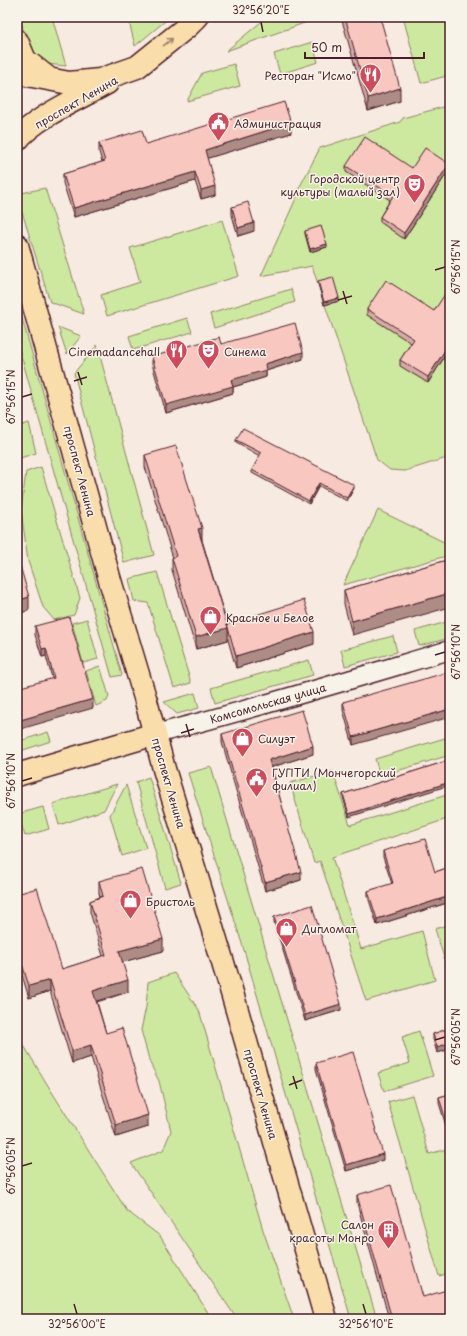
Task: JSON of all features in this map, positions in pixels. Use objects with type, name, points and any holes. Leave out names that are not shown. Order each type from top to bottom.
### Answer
[{"type":"main road","points":[[17,73],[68,82],[100,80],[137,67],[197,17]]},
{"type":"main road","points":[[17,41],[25,60],[50,80]]},
{"type":"main road","name":"проспект Ленина","points":[[17,140],[23,132],[51,114],[137,67]]},
{"type":"main road","name":"проспект Ленина","points":[[17,246],[164,769],[230,986],[326,1319]]},
{"type":"main road","name":"Комсомольская улица","points":[[17,775],[155,734]]},
{"type":"street","name":"Комсомольская улица","points":[[155,734],[311,692],[450,650]]},
{"type":"green space","points":[[20,17],[52,17],[66,66],[45,63],[35,56],[26,40]]},
{"type":"green space","points":[[128,17],[170,17],[135,46]]},
{"type":"green space","points":[[267,17],[306,17],[307,22],[226,51]]},
{"type":"green space","points":[[403,17],[450,17],[450,75],[421,83]]},
{"type":"green space","points":[[312,42],[318,62],[280,74],[274,54]]},
{"type":"green space","points":[[234,64],[240,86],[187,101],[202,73]]},
{"type":"green space","points":[[450,105],[450,457],[405,471],[390,470],[377,460],[312,266],[261,276],[298,194],[296,194],[320,148],[400,122],[403,118]]},
{"type":"green space","points":[[45,188],[84,314],[50,302],[17,196],[17,194]]},
{"type":"green space","points":[[222,220],[239,276],[107,316],[101,295],[140,282],[130,248]]},
{"type":"green space","points":[[291,289],[295,302],[214,328],[210,314]]},
{"type":"green space","points":[[17,300],[122,675],[112,677],[17,341]]},
{"type":"green space","points":[[187,318],[192,332],[133,350],[129,336]]},
{"type":"green space","points":[[58,327],[81,336],[67,354]]},
{"type":"green space","points":[[97,345],[154,555],[124,563],[74,373]]},
{"type":"green space","points":[[29,423],[36,453],[17,459],[17,427]]},
{"type":"green space","points":[[41,467],[80,598],[74,615],[54,620],[43,607],[28,561],[21,510],[26,472]]},
{"type":"green space","points":[[378,510],[450,545],[450,555],[343,585]]},
{"type":"green space","points":[[157,572],[191,683],[174,688],[148,603],[134,601],[129,579]]},
{"type":"green space","points":[[87,619],[98,659],[83,663],[72,623]]},
{"type":"green space","points":[[450,621],[450,638],[419,646],[415,631]]},
{"type":"green space","points":[[393,636],[397,652],[345,666],[341,650]]},
{"type":"green space","points":[[309,660],[313,675],[215,703],[211,688]]},
{"type":"green space","points":[[100,666],[109,696],[107,701],[96,706],[86,671]]},
{"type":"green space","points":[[195,693],[199,708],[177,714],[164,702]]},
{"type":"green space","points":[[48,732],[51,741],[17,752],[17,742]]},
{"type":"green space","points":[[445,738],[450,755],[380,776],[375,759]]},
{"type":"green space","points":[[211,767],[377,1319],[351,1319],[244,950],[188,773]]},
{"type":"green space","points":[[333,771],[350,825],[450,794],[450,818],[332,857],[361,949],[422,931],[435,980],[366,1001],[320,861],[314,863],[290,783]]},
{"type":"green space","points":[[149,777],[181,883],[165,888],[136,782]]},
{"type":"green space","points":[[117,784],[104,810],[59,825],[53,804]]},
{"type":"green space","points":[[126,785],[146,848],[122,856],[110,815]]},
{"type":"green space","points":[[43,807],[49,829],[25,836],[18,814]]},
{"type":"green space","points":[[450,924],[450,977],[435,929]]},
{"type":"green space","points":[[174,973],[199,1010],[263,1230],[294,1319],[237,1319],[131,1163],[163,1150],[171,1131],[159,1081],[150,1063],[141,1030],[146,1007],[148,982]]},
{"type":"green space","points":[[419,1031],[433,1076],[384,1091],[378,1073],[410,1063],[402,1037]]},
{"type":"green space","points":[[17,1034],[127,1211],[160,1236],[212,1319],[17,1319]]},
{"type":"green space","points":[[412,1095],[429,1154],[450,1148],[450,1273],[439,1276],[388,1102]]},
{"type":"building","points":[[345,17],[380,17],[400,88],[368,98]]},
{"type":"building","points":[[284,102],[291,123],[205,150],[215,186],[201,190],[195,172],[74,208],[63,174],[105,161],[99,143],[142,130],[146,144]]},
{"type":"building","points":[[365,137],[412,168],[425,148],[449,164],[404,233],[380,217],[393,196],[346,166]]},
{"type":"building","points":[[248,202],[254,223],[238,228],[232,207]]},
{"type":"building","points":[[321,226],[327,244],[310,249],[305,231]]},
{"type":"building","points":[[333,277],[339,298],[324,302],[318,281]]},
{"type":"building","points":[[386,280],[434,311],[447,291],[450,293],[450,342],[428,377],[400,360],[414,339],[367,309]]},
{"type":"building","name":"Синема","points":[[295,323],[303,352],[265,364],[266,370],[231,380],[233,386],[166,405],[152,357],[219,337],[221,344]]},
{"type":"building","points":[[243,428],[354,485],[347,498],[319,483],[309,501],[252,470],[261,453],[236,440]]},
{"type":"building","points":[[176,446],[202,528],[198,529],[228,628],[196,637],[172,558],[176,556],[145,455]]},
{"type":"building","points":[[17,555],[29,597],[17,601]]},
{"type":"building","points":[[450,559],[450,593],[352,621],[344,590]]},
{"type":"building","points":[[304,600],[314,632],[236,656],[227,624]]},
{"type":"building","points":[[69,617],[93,699],[17,721],[17,688],[54,678],[46,648],[42,649],[35,626]]},
{"type":"building","points":[[445,673],[450,689],[450,709],[353,737],[343,702]]},
{"type":"building","points":[[302,710],[313,746],[269,760],[301,872],[265,882],[222,734]]},
{"type":"building","points":[[450,760],[450,782],[349,814],[343,794]]},
{"type":"building","points":[[425,839],[435,872],[450,867],[450,896],[377,919],[368,891],[393,883],[383,851]]},
{"type":"building","points":[[142,869],[163,939],[119,951],[128,980],[93,991],[106,1033],[122,1028],[148,1115],[116,1125],[91,1045],[72,1051],[50,980],[29,986],[17,948],[17,894],[37,888],[62,969],[106,955],[90,901],[103,896],[99,881]]},
{"type":"building","points":[[312,905],[341,1004],[305,1015],[274,917]]},
{"type":"building","points":[[450,1028],[450,1043],[437,1047],[433,1034]]},
{"type":"building","points":[[353,1052],[383,1154],[346,1165],[316,1063]]},
{"type":"building","points":[[450,1094],[450,1130],[449,1130],[439,1097]]},
{"type":"building","name":"Салон красоты Монро","points":[[391,1185],[423,1297],[450,1289],[450,1319],[392,1319],[357,1195]]},
{"type":"place","name":"Ресторан \"Исмо\"","points":[[371,94]]},
{"type":"place","name":"Администрация","points":[[218,142]]},
{"type":"place","name":"Городской центр культуры (малый зал)","points":[[415,204]]},
{"type":"place","name":"Cinemadancehall","points":[[176,370]]},
{"type":"place","name":"Синема","points":[[209,370]]},
{"type":"place","name":"Красное и Белое","points":[[211,636]]},
{"type":"place","name":"Силуэт","points":[[243,758]]},
{"type":"place","name":"ГУПТИ (Мончегорский филиал)","points":[[256,798]]},
{"type":"place","name":"Бристоль","points":[[131,920]]},
{"type":"place","name":"Дипломат","points":[[286,948]]},
{"type":"place","name":"Салон красоты Монро","points":[[389,1250]]}]
